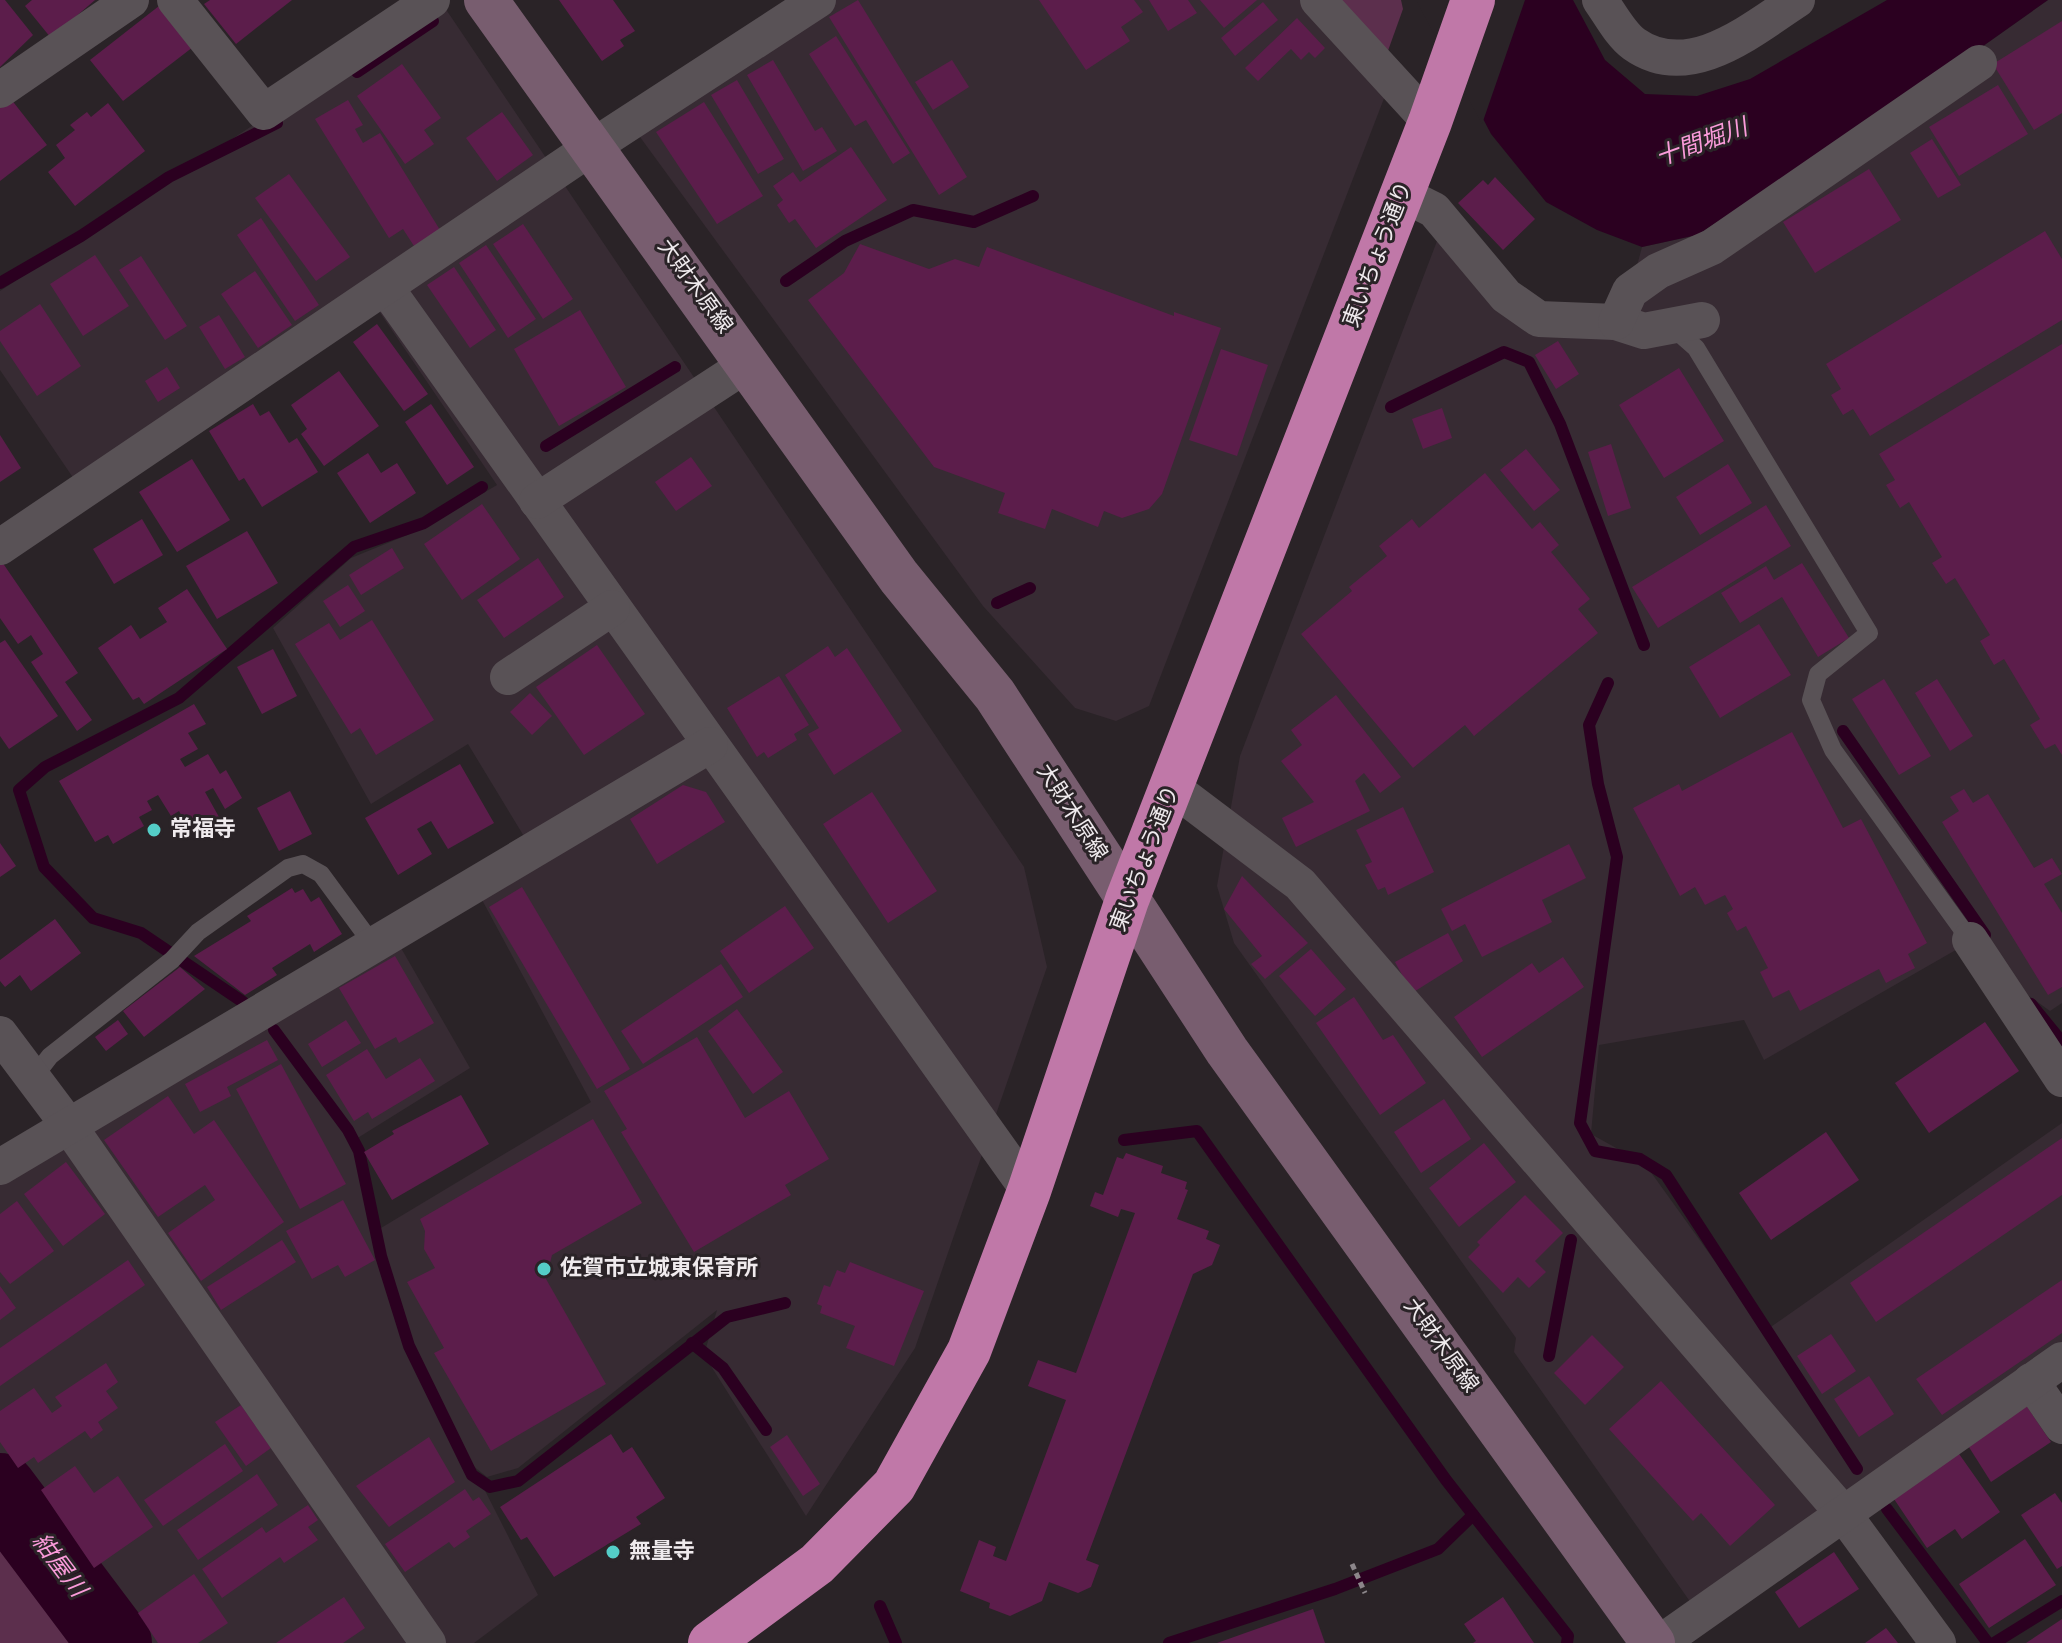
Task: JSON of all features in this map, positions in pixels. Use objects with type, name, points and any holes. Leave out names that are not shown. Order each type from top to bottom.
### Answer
[{"type":"highway","name":"東いちょう通り","points":[[710,1643],[817,1564],[894,1486],[969,1351],[1029,1191],[1127,900],[1402,194],[1473,0]]},
{"type":"street","points":[[0,90],[131,0]]},
{"type":"street","points":[[175,0],[264,112],[432,0]]},
{"type":"street","name":"大財木原線","points":[[486,0],[749,363],[899,577],[995,695],[1227,1051],[1653,1643]]},
{"type":"street","points":[[0,547],[592,147],[818,0]]},
{"type":"street","points":[[1318,0],[1436,105]]},
{"type":"street","points":[[1600,0],[1632,43],[1657,57],[1694,57],[1733,42],[1797,0]]},
{"type":"street","points":[[1616,322],[1630,291],[1658,271],[1712,247],[1979,63]]},
{"type":"street","points":[[1402,194],[1434,210],[1506,296],[1539,319],[1616,322],[1644,331],[1687,323]]},
{"type":"street","points":[[386,288],[1029,1191]]},
{"type":"street","points":[[537,501],[749,363]]},
{"type":"street","points":[[508,677],[612,608]]},
{"type":"street","points":[[0,1167],[710,745]]},
{"type":"street","points":[[1173,788],[1300,884],[1842,1512],[1938,1643]]},
{"type":"street","points":[[1970,940],[2062,1079]]},
{"type":"street","points":[[0,1034],[69,1126],[428,1643]]},
{"type":"street","points":[[1660,1643],[2062,1360]]},
{"type":"street","points":[[2031,1381],[2062,1426]]},
{"type":"lane","points":[[1687,323],[1696,348],[1869,633],[1818,674],[1811,700],[1833,750],[1970,940]]},
{"type":"lane","points":[[33,1078],[50,1056],[172,960],[211,923],[288,868],[303,864],[321,874],[374,946]]},
{"type":"path","points":[[1352,1564],[1365,1593]]},
{"type":"shaded area","points":[[793,0],[1331,0],[1395,70],[1149,706],[1116,721],[1075,708],[983,606],[621,111]]},
{"type":"shaded area","points":[[1331,0],[1401,0],[1403,9],[1385,59]]},
{"type":"shaded area","points":[[2048,0],[2062,0],[2062,1003],[2050,1011],[1961,947],[1764,1060],[1744,1020],[1599,1045],[1591,1134],[1645,1164],[1765,1331],[2062,1123],[2062,1350],[1696,1610],[1514,1352],[1516,1338],[1234,943],[1217,886],[1240,756],[1447,215],[1508,293],[1618,337],[1642,247],[1697,235],[1921,90]]},
{"type":"shaded area","points":[[441,2],[1024,867],[1047,967],[915,1348],[806,1516],[704,1355],[717,1310],[518,1468],[487,1477],[472,1465],[538,1595],[474,1643],[128,1643],[0,1472],[0,1182],[401,948],[470,1068],[356,1139],[381,1228],[591,1102],[467,872],[525,838],[468,744],[371,804],[273,628],[351,558],[422,529],[497,485],[364,289],[76,482],[0,370],[0,291]]},
{"type":"shaded area","points":[[0,1540],[55,1602],[84,1643],[0,1643]]},
{"type":"water","name":"十間堀川","points":[[1421,0],[1573,0],[1605,60],[1645,94],[1697,96],[1750,79],[1887,0],[2048,0],[1921,90],[1697,235],[1642,247],[1597,230],[1546,202],[1491,134]]},
{"type":"pier","points":[[1525,0],[1482,124],[1417,2]]},
{"type":"building","points":[[0,0],[5,0],[33,35],[0,67]]},
{"type":"building","points":[[32,0],[95,0],[51,38],[25,6]]},
{"type":"building","points":[[210,0],[292,0],[236,44],[204,4]]},
{"type":"building","points":[[559,0],[613,0],[635,31],[620,40],[624,46],[602,61]]},
{"type":"building","points":[[858,0],[967,177],[939,195],[829,17]]},
{"type":"building","points":[[1039,0],[1134,0],[1143,12],[1121,27],[1130,41],[1086,70]]},
{"type":"building","points":[[1149,0],[1188,0],[1197,13],[1168,31]]},
{"type":"building","points":[[1200,0],[1257,0],[1224,28]]},
{"type":"building","points":[[1263,2],[1278,20],[1235,56],[1221,38]]},
{"type":"building","points":[[159,6],[193,47],[123,101],[90,60]]},
{"type":"building","points":[[1297,18],[1325,48],[1315,58],[1309,52],[1301,60],[1291,49],[1258,81],[1245,68]]},
{"type":"building","points":[[2062,21],[2062,113],[2034,130],[1993,64]]},
{"type":"building","points":[[836,36],[910,153],[893,164],[866,120],[855,126],[809,54]]},
{"type":"building","points":[[773,60],[815,131],[822,127],[837,151],[803,171],[747,75]]},
{"type":"building","points":[[952,60],[969,87],[933,110],[915,82]]},
{"type":"building","points":[[402,64],[441,118],[424,130],[434,144],[405,164],[357,96]]},
{"type":"building","points":[[737,80],[784,159],[758,174],[711,95]]},
{"type":"building","points":[[1998,85],[2028,134],[1959,176],[1929,127]]},
{"type":"building","points":[[7,94],[47,145],[0,181],[0,99]]},
{"type":"building","points":[[348,100],[363,125],[355,129],[363,143],[380,133],[440,230],[414,246],[403,229],[389,238],[315,119]]},
{"type":"building","points":[[704,102],[763,196],[717,224],[656,132]]},
{"type":"building","points":[[108,103],[145,151],[75,206],[48,172],[65,158],[56,145],[75,130],[70,125],[87,112],[91,117]]},
{"type":"building","points":[[502,112],[533,155],[497,181],[466,138]]},
{"type":"building","points":[[1932,139],[1961,185],[1938,198],[1910,153]]},
{"type":"building","points":[[851,147],[887,200],[816,248],[795,219],[789,223],[777,205],[783,200],[773,186],[793,172],[800,182]]},
{"type":"building","points":[[1869,169],[1901,220],[1815,273],[1783,222]]},
{"type":"building","points":[[289,174],[350,257],[316,281],[255,198]]},
{"type":"building","points":[[1495,177],[1535,219],[1503,250],[1458,203],[1483,180],[1488,185]]},
{"type":"building","points":[[261,218],[319,305],[295,321],[237,235]]},
{"type":"building","points":[[523,224],[573,299],[543,319],[493,244]]},
{"type":"building","points":[[2045,231],[2062,259],[2062,320],[1870,436],[1853,409],[1843,415],[1831,395],[1841,389],[1826,364]]},
{"type":"building","points":[[860,244],[929,269],[955,259],[979,267],[987,247],[1174,316],[1174,312],[1221,328],[1162,494],[1149,509],[1122,518],[1104,511],[1098,527],[1052,509],[1045,529],[998,513],[1005,493],[934,467],[808,300],[844,273]]},
{"type":"building","points":[[486,245],[536,319],[508,338],[459,263]]},
{"type":"building","points":[[95,255],[129,306],[83,336],[50,284]]},
{"type":"building","points":[[141,256],[187,326],[165,340],[119,270]]},
{"type":"building","points":[[454,267],[496,330],[470,348],[427,285]]},
{"type":"building","points":[[255,271],[292,325],[258,348],[221,294]]},
{"type":"building","points":[[40,304],[81,366],[37,396],[0,341],[0,331]]},
{"type":"building","points":[[580,310],[626,387],[559,426],[514,349]]},
{"type":"building","points":[[219,315],[245,357],[225,369],[199,327]]},
{"type":"building","points":[[377,324],[428,394],[404,411],[353,342]]},
{"type":"building","points":[[1558,341],[1579,374],[1556,389],[1535,355]]},
{"type":"building","points":[[2062,344],[2062,755],[2055,744],[2045,749],[2030,725],[2040,719],[2004,659],[1994,665],[1980,641],[1990,635],[1955,578],[1946,584],[1932,563],[1942,557],[1909,502],[1900,508],[1886,485],[1895,480],[1879,454]]},
{"type":"building","points":[[1221,349],[1268,365],[1237,456],[1189,440]]},
{"type":"building","points":[[167,367],[180,388],[158,402],[145,381]]},
{"type":"building","points":[[1679,368],[1724,441],[1664,478],[1619,405]]},
{"type":"building","points":[[339,371],[379,426],[324,466],[301,434],[307,429],[291,405]]},
{"type":"building","points":[[253,404],[260,416],[269,411],[289,443],[297,438],[318,472],[262,507],[244,478],[239,481],[209,431]]},
{"type":"building","points":[[431,404],[474,467],[447,485],[405,422]]},
{"type":"building","points":[[1442,408],[1452,438],[1423,449],[1412,419]]},
{"type":"building","points":[[0,435],[21,468],[0,482]]},
{"type":"building","points":[[1611,444],[1631,508],[1608,516],[1588,452]]},
{"type":"building","points":[[1526,449],[1560,490],[1534,511],[1500,470]]},
{"type":"building","points":[[368,453],[381,473],[397,463],[416,493],[370,523],[337,473]]},
{"type":"building","points":[[691,457],[712,486],[676,511],[655,482]]},
{"type":"building","points":[[192,459],[230,520],[177,552],[139,492]]},
{"type":"building","points":[[1728,464],[1752,503],[1700,535],[1676,497]]},
{"type":"building","points":[[1485,473],[1532,529],[1540,522],[1559,545],[1551,552],[1590,599],[1578,609],[1598,633],[1474,736],[1465,725],[1413,768],[1301,634],[1352,591],[1349,587],[1387,556],[1379,546],[1412,519],[1419,528]]},
{"type":"building","points":[[482,504],[520,559],[462,600],[424,544]]},
{"type":"building","points":[[1766,505],[1791,546],[1658,628],[1632,587]]},
{"type":"building","points":[[142,519],[163,555],[114,584],[93,549]]},
{"type":"building","points":[[247,531],[278,583],[217,619],[186,566]]},
{"type":"building","points":[[392,548],[404,568],[361,595],[349,575]]},
{"type":"building","points":[[538,558],[564,597],[504,638],[477,600]]},
{"type":"building","points":[[0,559],[78,673],[65,682],[92,720],[77,731],[31,662],[43,654],[31,635],[18,644],[0,618]]},
{"type":"building","points":[[1802,563],[1849,638],[1818,657],[1782,597],[1740,623],[1721,593],[1766,566],[1774,580]]},
{"type":"building","points":[[348,585],[365,611],[340,627],[323,601]]},
{"type":"building","points":[[187,589],[227,649],[144,704],[139,697],[133,700],[98,648],[131,625],[140,639],[167,622],[158,608]]},
{"type":"building","points":[[372,620],[434,720],[376,755],[360,728],[351,734],[295,644],[329,623],[340,640]]},
{"type":"building","points":[[1759,624],[1791,675],[1720,718],[1689,667]]},
{"type":"building","points":[[5,640],[58,716],[9,749],[0,736],[0,643]]},
{"type":"building","points":[[597,645],[645,714],[584,755],[536,687]]},
{"type":"building","points":[[828,646],[835,657],[847,648],[902,731],[834,775],[808,734],[819,728],[785,675]]},
{"type":"building","points":[[273,649],[297,696],[262,714],[237,667]]},
{"type":"building","points":[[779,676],[809,725],[794,734],[797,740],[768,758],[764,752],[757,757],[727,708]]},
{"type":"building","points":[[1884,679],[1931,756],[1899,775],[1852,699]]},
{"type":"building","points":[[1937,679],[1973,736],[1950,751],[1915,693]]},
{"type":"building","points":[[530,693],[552,716],[532,735],[510,712]]},
{"type":"building","points":[[1336,695],[1401,777],[1380,793],[1364,773],[1355,781],[1370,811],[1296,847],[1282,818],[1314,802],[1281,761],[1302,745],[1291,730]]},
{"type":"building","points":[[194,704],[206,724],[188,733],[198,749],[180,759],[185,767],[208,754],[220,774],[226,770],[242,798],[225,809],[213,788],[205,792],[219,817],[191,833],[179,811],[171,816],[158,795],[147,801],[152,810],[139,817],[144,826],[113,844],[108,835],[95,842],[59,781]]},
{"type":"building","points":[[1792,732],[1843,828],[1861,819],[1927,943],[1908,954],[1915,968],[1886,983],[1879,969],[1800,1011],[1789,990],[1773,998],[1760,972],[1768,968],[1746,926],[1737,931],[1727,913],[1733,909],[1725,895],[1705,905],[1695,887],[1680,896],[1633,808],[1679,784],[1682,791]]},
{"type":"building","points":[[460,764],[494,823],[448,849],[431,821],[417,829],[432,854],[398,875],[365,818]]},
{"type":"building","points":[[683,785],[706,792],[725,822],[657,864],[630,819]]},
{"type":"building","points":[[1964,789],[1973,803],[1988,794],[2034,868],[2052,858],[2062,874],[2044,884],[2062,913],[2062,987],[2048,995],[1942,822],[1959,811],[1950,797]]},
{"type":"building","points":[[290,791],[312,834],[279,851],[257,808]]},
{"type":"building","points":[[872,792],[937,891],[888,923],[823,824]]},
{"type":"building","points":[[1403,807],[1434,872],[1388,895],[1385,887],[1378,890],[1365,865],[1372,862],[1356,830]]},
{"type":"building","points":[[0,843],[16,866],[0,877]]},
{"type":"building","points":[[1569,844],[1586,878],[1542,900],[1552,922],[1482,957],[1465,924],[1452,931],[1441,909]]},
{"type":"building","points":[[1242,876],[1308,943],[1265,979],[1251,964],[1262,956],[1224,909]]},
{"type":"building","points":[[522,887],[630,1069],[597,1089],[489,907]]},
{"type":"building","points":[[292,888],[295,893],[303,889],[311,902],[319,897],[342,934],[314,952],[310,944],[272,968],[277,975],[245,995],[194,956],[251,921],[247,916]]},
{"type":"building","points":[[785,906],[814,948],[749,993],[720,951]]},
{"type":"building","points":[[55,919],[81,953],[31,991],[20,975],[5,987],[0,981],[0,960]]},
{"type":"building","points":[[1448,933],[1463,961],[1412,993],[1395,962]]},
{"type":"building","points":[[1311,949],[1346,989],[1315,1016],[1279,976]]},
{"type":"building","points":[[395,956],[434,1023],[399,1043],[396,1037],[375,1049],[339,988]]},
{"type":"building","points":[[1563,957],[1584,987],[1482,1057],[1454,1017],[1532,963],[1539,973]]},
{"type":"building","points":[[721,964],[743,997],[643,1064],[621,1031]]},
{"type":"building","points":[[180,967],[205,989],[144,1037],[123,1011]]},
{"type":"building","points":[[1354,997],[1383,1040],[1393,1035],[1426,1083],[1380,1115],[1316,1023]]},
{"type":"building","points":[[737,1009],[783,1072],[753,1094],[708,1031]]},
{"type":"building","points":[[118,1020],[128,1034],[106,1051],[95,1037]]},
{"type":"building","points":[[346,1020],[361,1043],[322,1067],[308,1044]]},
{"type":"building","points":[[1985,1022],[2019,1071],[1929,1133],[1895,1083]]},
{"type":"building","points":[[697,1037],[745,1118],[789,1091],[829,1159],[785,1185],[791,1195],[694,1252],[621,1132],[627,1129],[604,1091]]},
{"type":"building","points":[[267,1040],[278,1060],[227,1087],[231,1096],[200,1112],[185,1084]]},
{"type":"building","points":[[367,1049],[386,1079],[420,1058],[435,1081],[372,1119],[368,1112],[354,1121],[326,1075]]},
{"type":"building","points":[[281,1064],[346,1184],[300,1209],[236,1089]]},
{"type":"building","points":[[461,1095],[489,1144],[392,1200],[364,1152],[394,1134],[392,1131]]},
{"type":"building","points":[[168,1096],[194,1134],[214,1120],[284,1222],[201,1281],[168,1233],[215,1200],[205,1185],[158,1217],[104,1140]]},
{"type":"building","points":[[1444,1099],[1471,1139],[1421,1173],[1394,1132]]},
{"type":"building","points":[[593,1119],[642,1203],[552,1255],[546,1279],[606,1384],[491,1451],[434,1353],[444,1348],[407,1282],[435,1268],[424,1249],[425,1231],[420,1219]]},
{"type":"building","points":[[1826,1132],[1859,1180],[1771,1240],[1739,1193]]},
{"type":"building","points":[[2062,1138],[2062,1195],[1876,1322],[1850,1283]]},
{"type":"building","points":[[1484,1143],[1516,1182],[1459,1227],[1429,1188]]},
{"type":"building","points":[[1126,1153],[1163,1166],[1161,1173],[1187,1182],[1185,1189],[1188,1190],[1177,1219],[1209,1231],[1206,1239],[1220,1245],[1212,1265],[1193,1274],[1086,1560],[1099,1565],[1091,1587],[1078,1593],[1049,1582],[1042,1601],[1010,1616],[989,1608],[990,1603],[960,1591],[979,1540],[996,1547],[993,1556],[1006,1561],[1066,1400],[1028,1386],[1038,1360],[1076,1373],[1135,1213],[1121,1209],[1118,1217],[1090,1206],[1095,1192],[1103,1195],[1117,1157],[1123,1159]]},
{"type":"building","points":[[66,1162],[105,1214],[63,1246],[24,1194]]},
{"type":"building","points":[[1525,1195],[1563,1233],[1535,1261],[1546,1272],[1529,1288],[1518,1277],[1503,1293],[1468,1257],[1480,1245],[1477,1242]]},
{"type":"building","points":[[343,1200],[375,1260],[345,1277],[338,1265],[312,1279],[286,1231]]},
{"type":"building","points":[[17,1201],[54,1251],[10,1284],[0,1272],[0,1214]]},
{"type":"building","points":[[282,1240],[296,1262],[221,1310],[207,1287]]},
{"type":"building","points":[[128,1260],[145,1285],[0,1386],[0,1348]]},
{"type":"building","points":[[850,1262],[924,1291],[894,1366],[846,1348],[855,1326],[820,1313],[822,1306],[817,1304],[824,1285],[830,1287],[837,1270],[845,1273]]},
{"type":"building","points":[[2062,1280],[2062,1333],[1942,1415],[1916,1379]]},
{"type":"building","points":[[0,1286],[16,1308],[0,1320]]},
{"type":"building","points":[[1831,1334],[1856,1371],[1822,1394],[1797,1356]]},
{"type":"building","points":[[1592,1335],[1624,1367],[1585,1405],[1554,1373]]},
{"type":"building","points":[[106,1363],[118,1382],[106,1391],[118,1408],[98,1422],[103,1430],[91,1439],[85,1431],[38,1463],[34,1457],[18,1468],[0,1442],[0,1411],[34,1388],[52,1413],[62,1406],[55,1397]]},
{"type":"building","points":[[1869,1376],[1894,1414],[1859,1437],[1834,1399]]},
{"type":"building","points":[[1661,1381],[1775,1505],[1730,1546],[1701,1513],[1693,1521],[1609,1429]]},
{"type":"building","points":[[241,1405],[271,1448],[246,1466],[215,1422]]},
{"type":"building","points":[[2026,1405],[2051,1442],[1991,1482],[1967,1444]]},
{"type":"building","points":[[611,1434],[623,1453],[632,1447],[665,1498],[636,1517],[641,1524],[554,1577],[527,1537],[521,1540],[500,1507]]},
{"type":"building","points":[[787,1435],[820,1484],[803,1496],[770,1447]]},
{"type":"building","points":[[429,1437],[455,1482],[389,1527],[356,1486]]},
{"type":"building","points":[[225,1444],[243,1471],[163,1526],[144,1500]]},
{"type":"building","points":[[1957,1451],[2000,1512],[1962,1539],[1955,1529],[1927,1548],[1892,1496]]},
{"type":"building","points":[[75,1466],[94,1493],[118,1476],[153,1527],[94,1568],[41,1490]]},
{"type":"building","points":[[257,1474],[278,1505],[198,1560],[177,1530]]},
{"type":"building","points":[[465,1489],[473,1501],[479,1497],[491,1514],[466,1531],[470,1537],[454,1548],[449,1542],[405,1572],[385,1544]]},
{"type":"building","points":[[2055,1493],[2062,1503],[2062,1566],[2057,1569],[2021,1515]]},
{"type":"building","points":[[308,1505],[318,1520],[308,1527],[318,1540],[284,1563],[280,1557],[222,1598],[202,1569],[262,1527],[266,1533]]},
{"type":"building","points":[[2025,1539],[2056,1585],[1989,1628],[1959,1584]]},
{"type":"building","points":[[1834,1552],[1859,1589],[1799,1628],[1775,1592]]},
{"type":"building","points":[[194,1574],[228,1623],[198,1643],[158,1643],[138,1613]]},
{"type":"building","points":[[344,1597],[365,1628],[343,1643],[276,1643]]},
{"type":"building","points":[[1503,1597],[1534,1643],[1473,1643],[1476,1641],[1464,1624]]},
{"type":"building","points":[[1313,1609],[1325,1643],[1217,1643]]},
{"type":"building","points":[[2062,1619],[2062,1643],[2026,1643]]},
{"type":"building","points":[[1886,1628],[1898,1643],[1865,1643]]},
{"type":"waterway","points":[[357,72],[433,21]]},
{"type":"waterway","points":[[0,283],[81,236],[169,177],[277,123]]},
{"type":"waterway","points":[[786,281],[845,241],[913,210],[974,222],[1033,196]]},
{"type":"waterway","points":[[1391,407],[1504,352],[1529,362],[1560,424],[1644,645]]},
{"type":"waterway","points":[[546,446],[675,367]]},
{"type":"waterway","points":[[243,1002],[141,933],[93,918],[44,867],[19,790],[45,767],[179,698],[354,547],[424,523],[482,487]]},
{"type":"waterway","points":[[997,603],[1030,588]]},
{"type":"waterway","points":[[1608,683],[1589,725],[1598,784],[1617,857],[1580,1123],[1595,1151],[1640,1159],[1666,1175],[1857,1469]]},
{"type":"waterway","points":[[1843,731],[1985,935]]},
{"type":"waterway","points":[[2031,1004],[2062,1042]]},
{"type":"waterway","points":[[274,1030],[348,1130],[359,1151],[381,1256],[409,1346],[472,1475],[490,1487],[518,1481],[727,1317],[785,1303]]},
{"type":"waterway","points":[[1124,1140],[1197,1131],[1446,1480],[1568,1636],[1567,1643]]},
{"type":"waterway","points":[[1549,1356],[1571,1240]]},
{"type":"waterway","points":[[692,1343],[723,1368],[766,1430]]},
{"type":"waterway","name":"紺屋川","points":[[0,1490],[115,1643]]},
{"type":"waterway","points":[[1887,1509],[1988,1643]]},
{"type":"waterway","points":[[1169,1643],[1335,1589],[1438,1549],[1473,1515]]},
{"type":"waterway","points":[[1994,1643],[2062,1601]]},
{"type":"waterway","points":[[880,1606],[896,1643]]},
{"type":"place","name":"常福寺","points":[[154,830]]},
{"type":"place","name":"佐賀市立城東保育所","points":[[544,1269]]},
{"type":"place","name":"無量寺","points":[[613,1552]]}]
